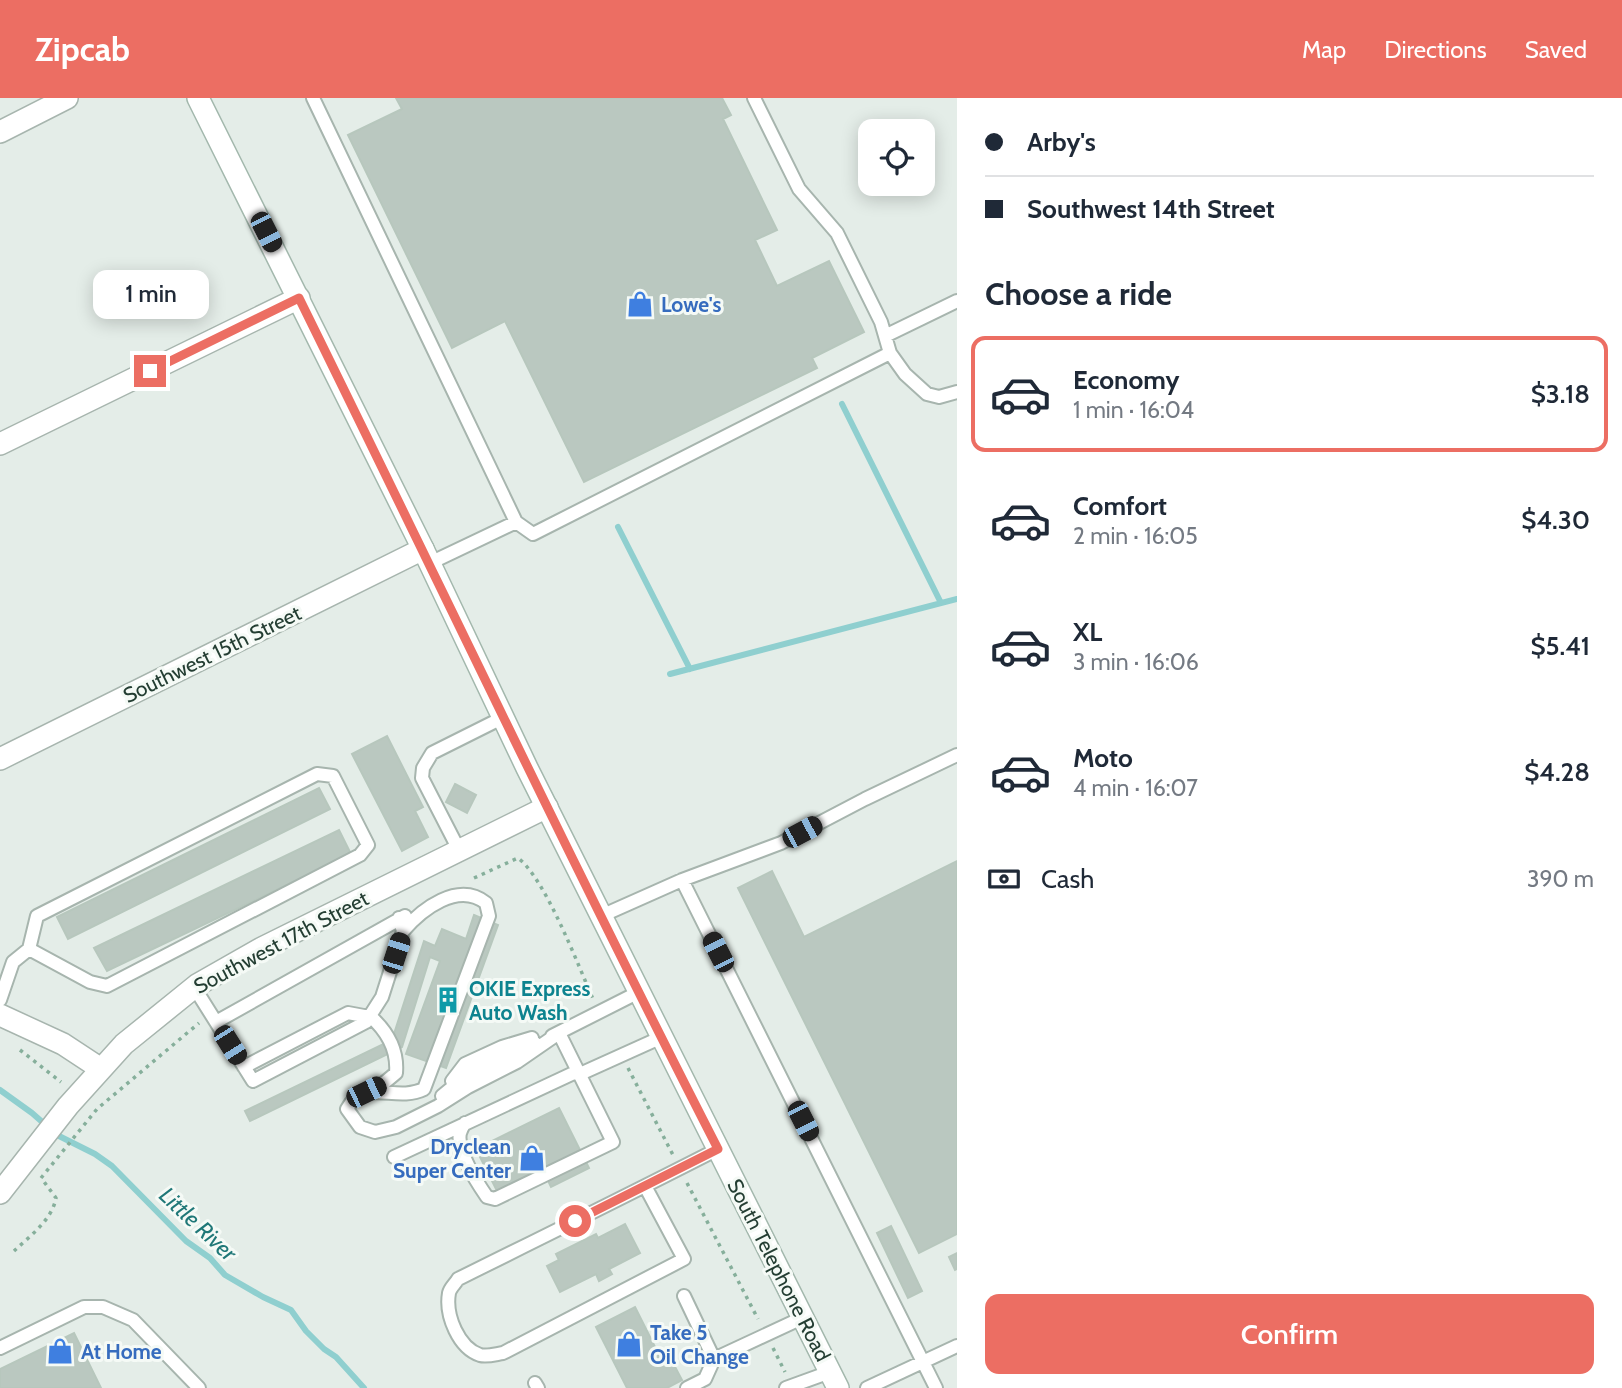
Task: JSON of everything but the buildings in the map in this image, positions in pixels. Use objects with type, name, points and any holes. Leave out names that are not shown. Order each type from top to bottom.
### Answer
[{"type":"street","points":[[0,132],[67,98]]},
{"type":"street","name":"South Telephone Road","points":[[198,98],[427,556],[502,718],[834,1380]]},
{"type":"street","points":[[0,444],[299,298]]},
{"type":"street","name":"Southwest 15th Street","points":[[0,759],[427,556]]},
{"type":"street","name":"Southwest 17th Street","points":[[0,1193],[73,1101],[124,1044],[194,988],[262,948],[547,807]]},
{"type":"street","points":[[0,1015],[63,1044],[101,1069]]},
{"type":"lane","points":[[313,98],[516,522],[533,534],[890,354]]},
{"type":"lane","points":[[754,98],[799,189],[837,233],[881,322],[890,354],[905,374],[927,394],[939,397],[957,392]]},
{"type":"lane","points":[[885,336],[957,301]]},
{"type":"lane","points":[[427,556],[516,522]]},
{"type":"lane","points":[[459,850],[422,778],[423,768],[432,753],[502,718]]},
{"type":"lane","points":[[601,916],[682,880],[781,843],[957,755]]},
{"type":"lane","points":[[0,1000],[13,962],[29,949],[37,916],[317,774],[333,776],[368,845],[360,855],[107,986],[90,982],[29,949]]},
{"type":"lane","points":[[682,880],[936,1388]]},
{"type":"lane","points":[[216,1022],[401,925],[431,905],[461,895],[476,895],[486,903],[489,916],[424,1089],[413,1094],[397,1095],[366,1092]]},
{"type":"lane","points":[[194,988],[253,1081],[367,1018],[382,997],[401,925]]},
{"type":"lane","points":[[416,1117],[465,1077],[639,992]]},
{"type":"lane","points":[[244,1067],[348,1013],[367,1018],[385,1029],[397,1058],[396,1073],[384,1083],[353,1098],[348,1109],[360,1127],[376,1132],[396,1127],[517,1062],[559,1032]]},
{"type":"lane","points":[[465,1123],[460,1133],[460,1147],[478,1184],[487,1197],[495,1199],[613,1142],[559,1032]]},
{"type":"lane","points":[[394,1157],[662,1037]]},
{"type":"lane","points":[[645,1186],[684,1259],[503,1353],[483,1356],[465,1347],[453,1325],[449,1307],[449,1291],[458,1279],[718,1149]]},
{"type":"lane","points":[[684,1296],[714,1359]]},
{"type":"lane","points":[[0,1348],[84,1307],[103,1307],[133,1320],[199,1388]]},
{"type":"lane","points":[[687,1388],[705,1379],[714,1359],[802,1318]]},
{"type":"lane","points":[[867,1388],[957,1346]]},
{"type":"lane","points":[[786,1388],[834,1380]]},
{"type":"path","points":[[11,1045],[30,1056],[73,1101]]},
{"type":"path","points":[[41,1178],[97,1109]]},
{"type":"path","points":[[15,1251],[44,1222],[54,1207],[56,1198],[29,1156]]},
{"type":"waterway","points":[[842,404],[941,603]]},
{"type":"waterway","points":[[618,527],[690,669]]},
{"type":"waterway","points":[[670,674],[957,599]]},
{"type":"waterway","name":"Little River","points":[[0,1090],[57,1135],[95,1154],[112,1166],[186,1241],[210,1258],[225,1275],[291,1310],[306,1331],[336,1357],[364,1388]]},
{"type":"place","name":"Lowe's","points":[[640,304]]},
{"type":"place","name":"OKIE Express Auto Wash","points":[[448,1000]]},
{"type":"place","name":"Dryclean Super Center","points":[[532,1158]]},
{"type":"place","name":"Take 5 Oil Change","points":[[629,1344]]},
{"type":"place","name":"At Home","points":[[60,1351]]},
{"type":"route","points":[[150,371],[299,298],[430,563],[502,718],[718,1149],[575,1221]]}]
